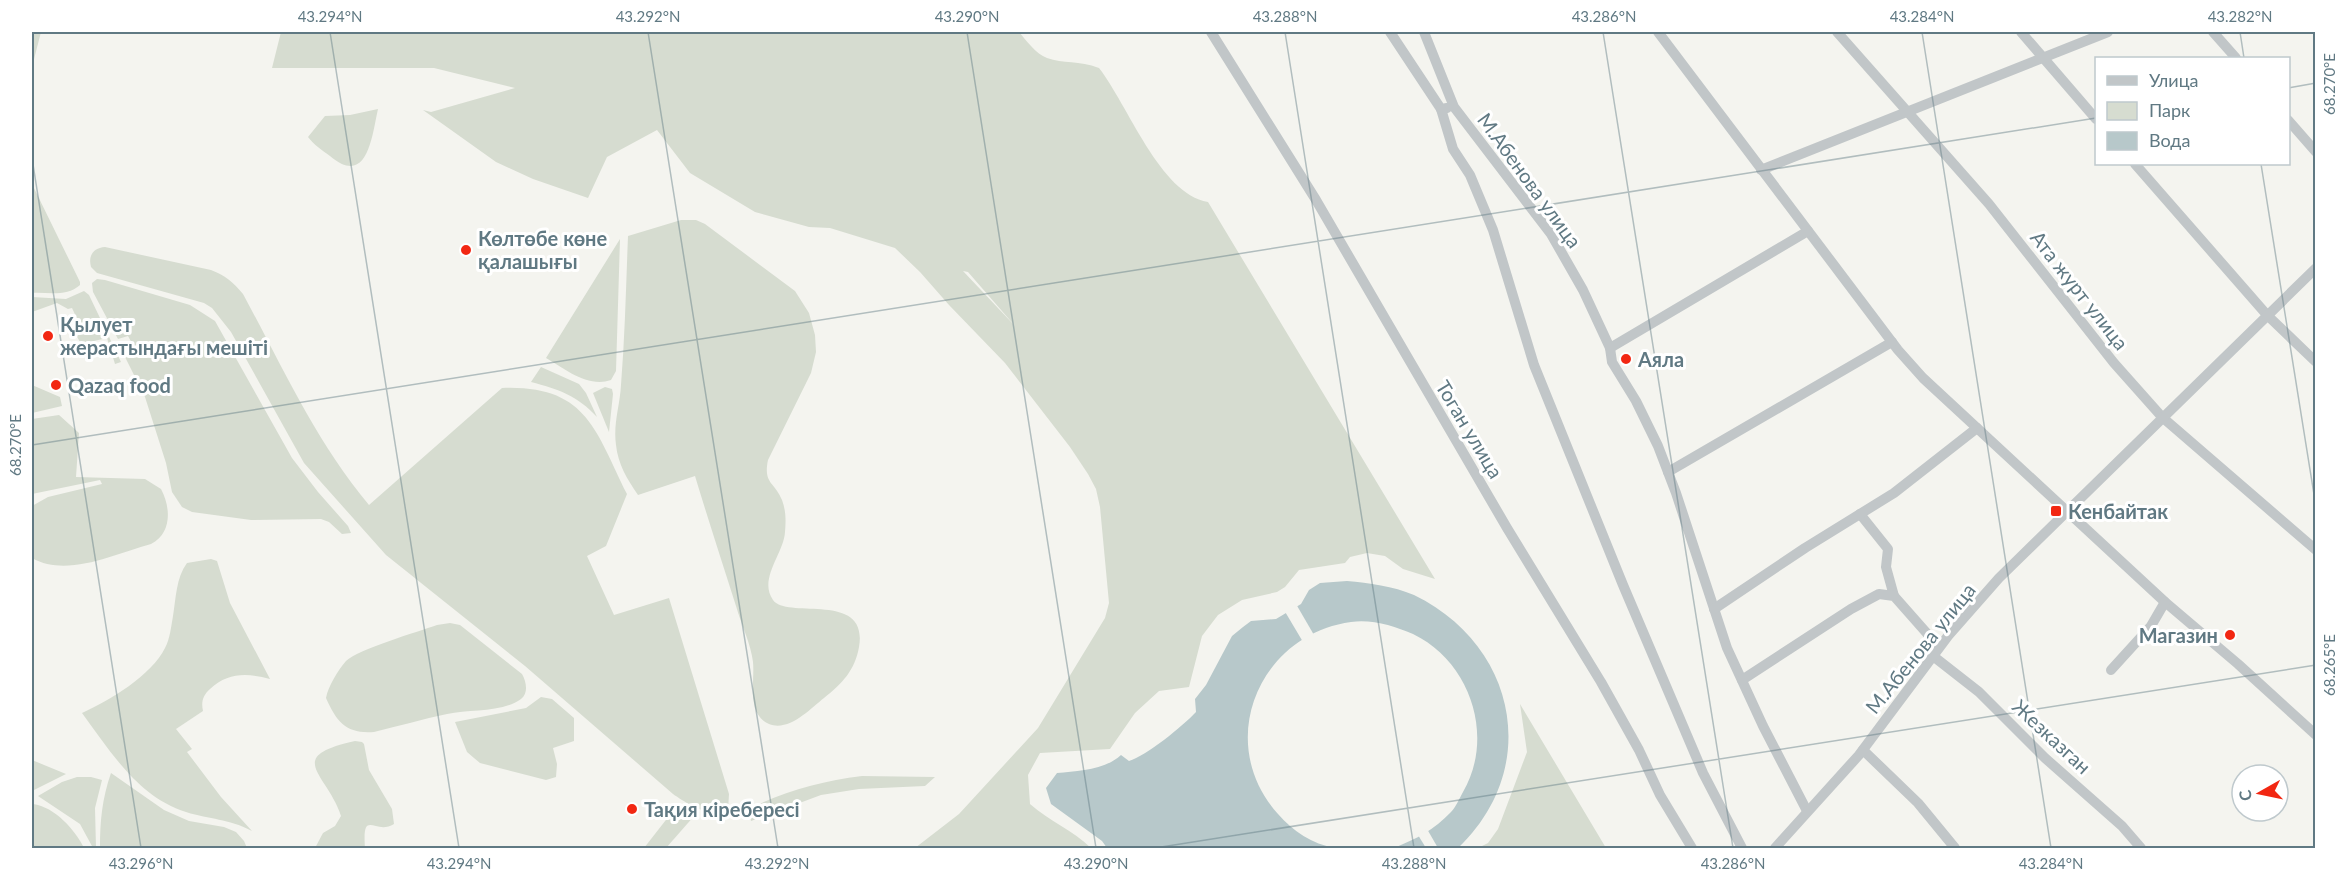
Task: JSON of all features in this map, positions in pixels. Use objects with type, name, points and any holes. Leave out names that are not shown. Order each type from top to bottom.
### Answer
[{"type":"street","name":"Тоган улица","points":[[1211,32],[1316,200],[1507,528],[1601,682],[1639,750],[1660,795],[1692,849]]},
{"type":"street","points":[[1390,32],[1441,109],[1453,149],[1470,175],[1493,230],[1534,365],[1689,743],[1742,849]]},
{"type":"street","name":"М.Абенова улица","points":[[1424,32],[1454,106],[1551,234],[1583,290],[1610,348],[1612,362],[1636,401],[1658,446],[1727,648],[1807,811]]},
{"type":"street","points":[[1658,32],[1892,342],[1923,378],[2165,602],[2316,735]]},
{"type":"street","name":"Ата журт улица","points":[[1837,32],[1989,204],[2114,363],[2162,417],[2316,550]]},
{"type":"street","points":[[2021,32],[2095,117]]},
{"type":"street","points":[[1761,170],[2108,32]]},
{"type":"street","points":[[2212,32],[2235,57]]},
{"type":"street","points":[[1441,109],[1454,106]]},
{"type":"street","points":[[2290,121],[2316,152]]},
{"type":"street","points":[[2136,165],[2267,315],[2316,362]]},
{"type":"street","points":[[1610,348],[1808,231]]},
{"type":"street","name":"М.Абенова улица","points":[[1774,849],[1863,750],[1936,652],[2000,578],[2316,268]]},
{"type":"street","points":[[1668,472],[1892,342]]},
{"type":"street","points":[[1714,609],[1805,548],[1894,493],[1977,428]]},
{"type":"street","points":[[1742,680],[1851,609],[1879,594],[1894,596],[1886,567],[1888,549],[1860,514]]},
{"type":"street","name":"Жезказган","points":[[1894,596],[1936,652],[2045,758],[2122,826],[2141,849]]},
{"type":"street","points":[[2111,669],[2151,626],[2165,602]]},
{"type":"street","points":[[1863,750],[1918,803],[1955,849]]},
{"type":"green space","points":[[32,32],[41,32],[32,67]]},
{"type":"green space","points":[[281,32],[1019,32],[1035,50],[1047,58],[1099,68],[1160,166],[1175,183],[1191,195],[1208,202],[1435,579],[1403,569],[1385,556],[1367,553],[1350,557],[1345,563],[1299,570],[1285,587],[1277,592],[1242,600],[1218,615],[1202,636],[1189,687],[1159,691],[1135,713],[1110,749],[1040,753],[1028,775],[1030,804],[1091,848],[915,848],[959,814],[1038,728],[1105,618],[1109,603],[1100,507],[1096,489],[1070,447],[1005,363],[895,248],[830,228],[809,227],[755,212],[690,173],[657,130],[607,157],[588,198],[533,179],[496,162],[423,110],[431,112],[515,88],[434,68],[272,68]],"holes":[[[963,271],[968,272],[1015,326]]]},
{"type":"green space","points":[[378,109],[366,154],[360,162],[353,166],[343,164],[330,156],[308,137],[325,116],[350,115]]},
{"type":"green space","points":[[32,184],[80,282],[75,289],[57,293],[32,293]]},
{"type":"green space","points":[[681,220],[696,220],[705,224],[795,291],[809,313],[815,335],[816,352],[811,373],[768,460],[768,478],[782,500],[786,520],[784,540],[768,583],[769,592],[773,600],[781,605],[840,612],[852,618],[859,629],[859,647],[851,670],[842,682],[806,713],[784,725],[769,724],[757,713],[754,705],[753,662],[750,648],[695,476],[638,495],[624,471],[617,452],[615,430],[622,366],[628,236]]},
{"type":"green space","points":[[620,239],[616,371],[611,380],[594,381],[577,376],[546,358]]},
{"type":"green space","points":[[105,247],[211,270],[236,286],[243,294],[316,430],[332,456],[369,505],[502,388],[530,389],[553,394],[570,403],[596,432],[627,494],[606,546],[587,556],[614,615],[669,598],[729,794],[728,810],[722,813],[707,812],[673,794],[525,666],[386,555],[304,463],[231,332],[212,308],[204,303],[97,273],[91,267],[91,256],[97,249]]},
{"type":"green space","points":[[97,279],[190,305],[215,321],[292,458],[348,526],[351,533],[342,534],[329,522],[321,519],[251,520],[192,512],[182,507],[172,492],[166,463],[145,397],[123,353],[134,347],[128,336],[118,339],[93,292],[92,283]]},
{"type":"green space","points":[[84,291],[89,295],[121,362],[115,364],[107,338],[81,344],[73,329],[80,325],[72,308],[68,309],[57,303],[32,312],[32,297],[66,299]]},
{"type":"green space","points":[[541,367],[579,384],[586,393],[597,417],[567,394],[531,382]]},
{"type":"green space","points":[[32,385],[60,397],[62,406],[32,413]]},
{"type":"green space","points":[[605,387],[612,389],[613,394],[609,432],[593,393]]},
{"type":"green space","points":[[59,415],[79,433],[76,477],[145,479],[161,489],[167,504],[168,520],[158,539],[151,544],[75,565],[46,564],[32,558],[32,506],[48,497],[102,484],[100,480],[32,494],[32,419]]},
{"type":"green space","points":[[211,559],[217,561],[230,603],[270,679],[238,675],[224,679],[206,694],[202,702],[203,711],[176,729],[192,749],[187,752],[221,797],[252,831],[227,821],[186,812],[153,796],[126,771],[82,713],[105,702],[129,686],[159,658],[169,637],[177,588],[183,569],[187,563]]},
{"type":"green space","points":[[450,623],[460,625],[522,674],[526,690],[521,699],[505,707],[456,712],[374,732],[350,729],[334,714],[326,698],[334,679],[346,661],[363,651],[389,641]]},
{"type":"green space","points":[[541,697],[552,699],[574,718],[574,741],[553,748],[557,764],[556,777],[546,780],[480,763],[467,752],[455,722],[526,708]]},
{"type":"green space","points":[[1520,704],[1606,848],[1478,848],[1488,843],[1498,829],[1527,752]]},
{"type":"green space","points":[[355,741],[364,744],[369,770],[392,809],[394,824],[387,827],[368,826],[365,848],[315,848],[323,833],[335,826],[341,816],[335,801],[320,778],[315,760],[320,753]]},
{"type":"green space","points":[[32,760],[66,774],[32,791]]},
{"type":"green space","points":[[111,773],[164,810],[189,821],[224,827],[236,832],[247,848],[100,848],[102,810]]},
{"type":"green space","points":[[862,776],[935,777],[925,786],[859,789],[821,795],[751,821],[749,809],[776,797],[818,784]]},
{"type":"green space","points":[[77,777],[102,780],[95,808],[96,848],[93,848],[80,824],[38,796],[62,782]]},
{"type":"green space","points":[[33,804],[49,810],[63,820],[84,848],[32,848]]},
{"type":"green space","points":[[677,812],[695,815],[666,848],[644,848],[669,816]]},
{"type":"water","points":[[1347,581],[1381,585],[1406,592],[1449,617],[1476,644],[1495,676],[1506,710],[1508,746],[1501,782],[1484,816],[1458,848],[1394,848],[1431,829],[1445,818],[1463,792],[1472,771],[1477,748],[1477,725],[1472,703],[1463,682],[1450,663],[1433,647],[1406,631],[1367,621],[1351,622],[1319,631],[1291,648],[1270,670],[1256,696],[1248,725],[1249,756],[1259,786],[1278,814],[1304,836],[1335,848],[1107,848],[1102,841],[1051,804],[1046,788],[1057,773],[1099,767],[1121,755],[1129,761],[1164,740],[1190,718],[1196,712],[1195,699],[1206,685],[1232,636],[1243,627],[1251,621],[1276,619],[1301,604],[1309,590],[1320,583]]},
{"type":"pier","points":[[1296,604],[1314,635],[1303,642],[1284,610]]},
{"type":"pier","points":[[1427,829],[1438,848],[1426,848],[1418,835]]},
{"type":"place","name":"Көлтөбе көне қалашығы","points":[[466,250]]},
{"type":"place","name":"Қылует жерастындағы мешіті","points":[[48,336]]},
{"type":"place","name":"Аяла","points":[[1626,359]]},
{"type":"place","name":"Qazaq food","points":[[56,385]]},
{"type":"place","name":"Кенбайтак","points":[[2056,511]]},
{"type":"place","name":"Магазин","points":[[2230,635]]},
{"type":"place","name":"Тақия кіребересі","points":[[632,809]]}]
